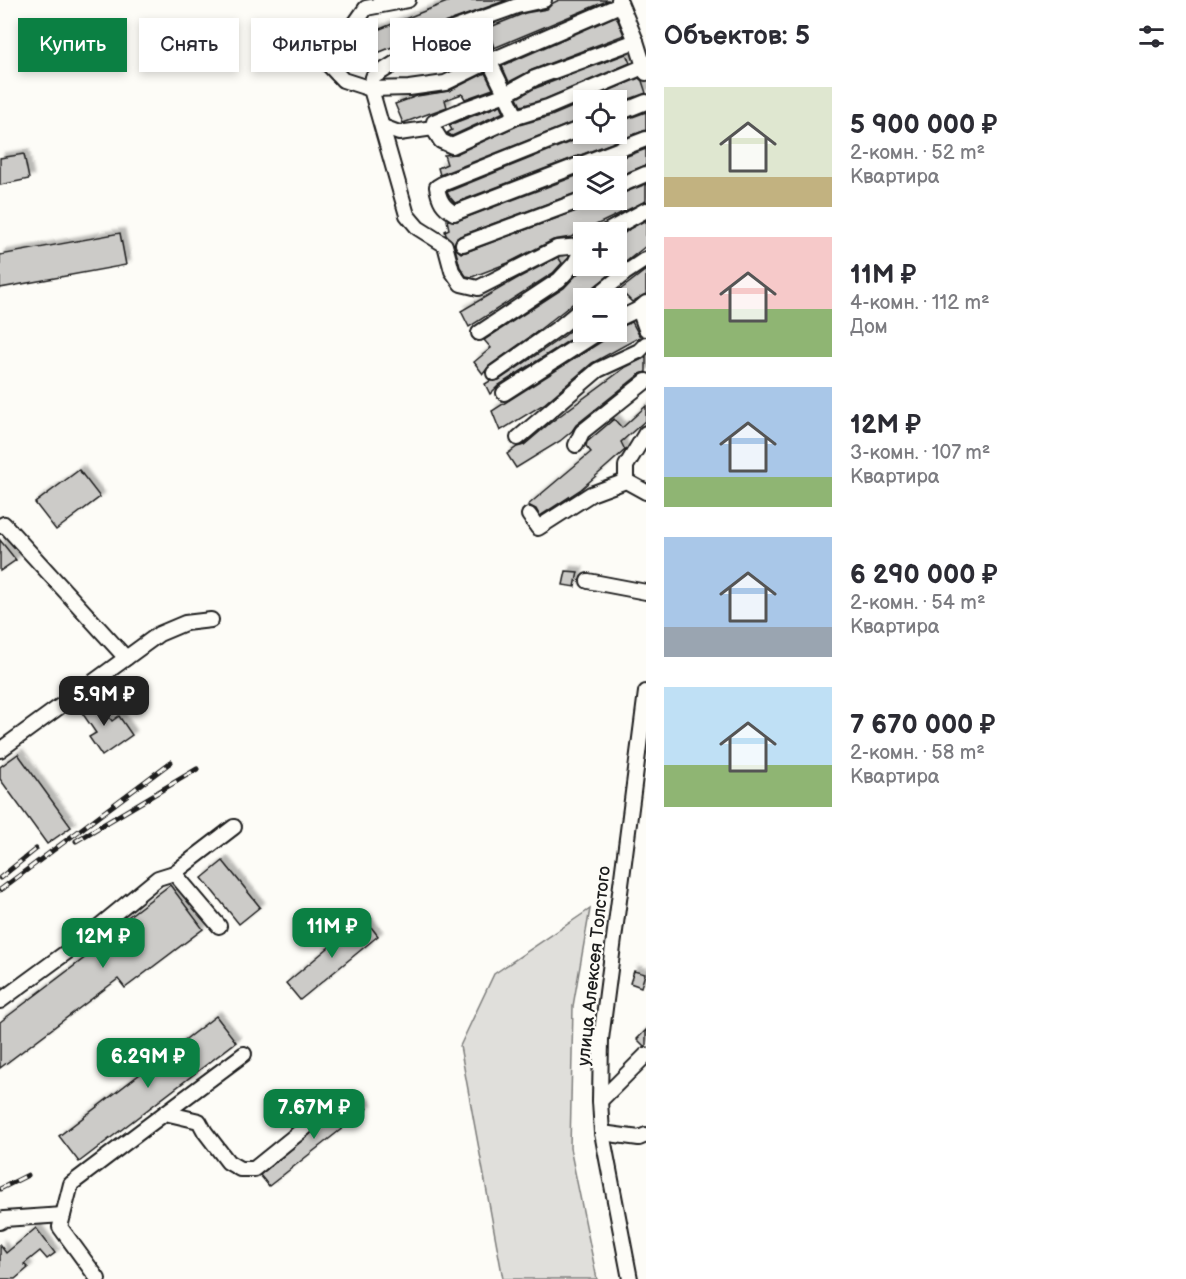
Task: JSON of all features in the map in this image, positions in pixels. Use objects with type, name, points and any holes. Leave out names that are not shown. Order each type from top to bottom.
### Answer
[{"type":"street","points":[[408,0],[366,8],[347,35],[334,40],[326,47],[327,63],[343,80],[371,89],[410,88],[445,83],[468,72]]},
{"type":"street","points":[[483,18],[517,6],[544,0]]},
{"type":"street","points":[[493,60],[620,2],[636,41],[645,70],[516,117],[452,146],[441,141],[433,128],[434,122],[506,94],[535,78],[636,41]]},
{"type":"street","points":[[390,66],[373,77],[371,89],[407,215],[418,228],[445,245],[452,271],[461,284],[478,288],[557,248],[573,247]]},
{"type":"street","points":[[493,67],[516,117]]},
{"type":"street","points":[[627,110],[646,102]]},
{"type":"street","points":[[382,127],[399,134],[433,128]]},
{"type":"street","points":[[573,131],[442,184],[437,187],[438,198],[453,213],[646,139]]},
{"type":"street","points":[[627,182],[646,174]]},
{"type":"street","points":[[463,244],[573,203]]},
{"type":"street","points":[[624,222],[646,210]]},
{"type":"street","points":[[606,288],[646,259]]},
{"type":"street","points":[[479,333],[559,280],[573,264]]},
{"type":"street","points":[[627,314],[643,306],[646,329]]},
{"type":"street","points":[[494,373],[573,316]]},
{"type":"street","points":[[504,393],[583,342]]},
{"type":"street","points":[[518,438],[598,370],[639,351],[646,344]]},
{"type":"street","points":[[576,445],[582,432],[646,381]]},
{"type":"street","points":[[626,482],[626,466],[646,433]]},
{"type":"street","points":[[530,515],[538,528],[591,494],[626,482],[646,492]]},
{"type":"street","points":[[0,526],[4,524],[126,658]]},
{"type":"street","points":[[588,581],[646,592]]},
{"type":"street","points":[[0,750],[159,634],[185,622],[211,620]]},
{"type":"street","name":"улица Алексея Толстого","points":[[630,1279],[603,1133],[600,1101],[601,1039],[637,808],[646,692]]},
{"type":"street","points":[[0,1001],[75,946],[158,878],[174,873],[234,827]]},
{"type":"street","points":[[174,873],[219,926]]},
{"type":"street","points":[[98,1279],[60,1227],[71,1184],[244,1054]]},
{"type":"street","points":[[600,1101],[646,1056]]},
{"type":"street","points":[[165,1113],[199,1121],[228,1162],[240,1168],[254,1169],[306,1127]]},
{"type":"street","points":[[603,1133],[639,1138],[646,1135]]},
{"type":"street","points":[[0,1222],[4,1219],[63,1215]]},
{"type":"shaded area","points":[[590,909],[573,1006],[570,1148],[597,1279],[503,1279],[460,1046],[494,974]]},
{"type":"building","points":[[452,0],[507,0],[458,18],[407,18]]},
{"type":"building","points":[[559,0],[609,0],[494,48],[493,26],[525,13],[547,9]]},
{"type":"building","points":[[616,16],[624,35],[532,70],[509,82],[502,66]]},
{"type":"building","points":[[390,25],[390,48],[378,53],[378,30]]},
{"type":"building","points":[[626,54],[630,63],[545,99],[521,106],[517,98],[533,89]]},
{"type":"building","points":[[485,73],[493,89],[465,99],[462,94],[445,100],[447,107],[403,123],[395,104],[417,96],[449,91]]},
{"type":"building","points":[[639,78],[646,93],[627,100],[627,90],[611,90]]},
{"type":"building","points":[[501,105],[504,112],[452,136],[447,133],[452,130],[449,125]]},
{"type":"building","points":[[573,107],[573,122],[440,175],[438,168],[447,164],[444,155],[456,154],[519,125]]},
{"type":"building","points":[[646,112],[646,130],[627,137],[627,119]]},
{"type":"building","points":[[573,141],[573,144],[609,144],[455,203],[447,192]]},
{"type":"building","points":[[646,149],[646,165],[627,173],[627,156]]},
{"type":"building","points":[[24,154],[29,179],[0,185],[0,158]]},
{"type":"building","points":[[573,177],[573,194],[460,236],[454,245],[445,231],[449,229],[447,220],[457,221]]},
{"type":"building","points":[[646,184],[646,201],[602,222],[573,222],[573,236],[553,240],[508,263],[472,277],[466,276],[460,267],[455,248],[461,253],[466,252],[579,210],[627,210],[627,192]]},
{"type":"building","points":[[646,220],[646,246],[627,261],[627,231]]},
{"type":"building","points":[[120,233],[126,265],[0,288],[0,255]]},
{"type":"building","points":[[558,257],[562,263],[553,273],[469,327],[461,311]]},
{"type":"building","points":[[646,270],[646,294],[632,302],[627,297],[627,288],[623,288]]},
{"type":"building","points":[[575,276],[608,276],[593,288],[573,288],[573,303],[489,366],[483,374],[474,362],[491,348],[484,340],[564,288]]},
{"type":"building","points":[[632,322],[640,337],[592,363],[544,404],[500,431],[492,411],[601,342],[627,342],[627,324]]},
{"type":"building","points":[[573,329],[573,338],[499,385],[490,394],[485,384],[499,380]]},
{"type":"building","points":[[646,357],[646,372],[640,374],[576,425],[560,441],[516,468],[507,454],[524,445],[626,367]]},
{"type":"building","points":[[646,406],[646,420],[621,442],[625,450],[580,490],[540,516],[536,509],[528,505],[591,452],[586,446],[587,442],[614,419],[622,428]]},
{"type":"building","points":[[79,470],[100,497],[56,530],[35,503]]},
{"type":"building","points":[[0,540],[16,560],[0,571]]},
{"type":"building","points":[[566,571],[578,572],[575,587],[563,585]]},
{"type":"building","points":[[94,696],[112,721],[119,716],[132,735],[102,756],[89,737],[96,733],[78,707]]},
{"type":"building","points":[[18,754],[71,827],[47,844],[0,779],[0,767]]},
{"type":"building","points":[[223,861],[260,907],[239,924],[202,878]]},
{"type":"building","points":[[170,885],[203,929],[125,988],[118,979],[0,1068],[0,1022],[95,950],[91,945]]},
{"type":"building","points":[[364,918],[378,936],[300,1000],[286,983]]},
{"type":"building","points":[[634,971],[645,974],[641,987],[630,983]]},
{"type":"building","points":[[216,1016],[236,1042],[79,1162],[59,1136]]},
{"type":"building","points":[[646,1030],[646,1046],[644,1046],[637,1039]]},
{"type":"building","points":[[356,1096],[367,1109],[269,1186],[260,1175]]},
{"type":"building","points":[[36,1228],[55,1253],[47,1259],[40,1251],[24,1264],[28,1268],[15,1279],[0,1279],[0,1245],[6,1253]]},
{"type":"railway","points":[[0,890],[171,762]]},
{"type":"railway","points":[[76,841],[197,769]]},
{"type":"railway","points":[[0,878],[36,849]]},
{"type":"railway","points":[[0,1189],[28,1175]]}]
